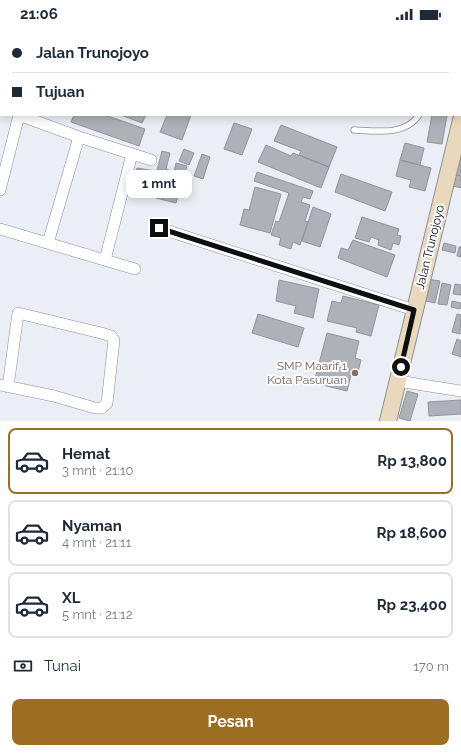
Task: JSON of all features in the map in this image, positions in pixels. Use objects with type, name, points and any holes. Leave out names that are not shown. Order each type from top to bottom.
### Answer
[{"type":"street","points":[[0,190],[19,116]]},
{"type":"street","points":[[22,116],[79,137],[151,160]]},
{"type":"street","name":"Jalan Trunojoyo","points":[[388,421],[414,310],[435,233],[461,120]]},
{"type":"street","points":[[48,243],[79,137]]},
{"type":"street","points":[[105,260],[132,154]]},
{"type":"street","points":[[159,228],[414,310]]},
{"type":"street","points":[[0,229],[135,268]]},
{"type":"street","points":[[18,313],[101,333],[111,336],[114,340],[106,403],[100,409],[54,396],[4,386],[18,313]]},
{"type":"street","points":[[398,381],[461,391]]},
{"type":"lane","points":[[354,130],[393,131],[410,124],[418,116]]},
{"type":"building","points":[[74,116],[108,116],[145,129],[139,146],[71,122]]},
{"type":"building","points":[[124,116],[146,116],[142,123]]},
{"type":"building","points":[[167,116],[191,116],[182,140],[160,132]]},
{"type":"building","points":[[432,116],[447,116],[442,144],[427,142]]},
{"type":"building","points":[[234,123],[252,129],[242,155],[224,149]]},
{"type":"building","points":[[281,125],[337,147],[329,167],[299,155],[301,151],[274,141]]},
{"type":"building","points":[[405,143],[424,148],[420,165],[400,160]]},
{"type":"building","points":[[266,145],[291,156],[293,153],[329,167],[321,188],[258,162]]},
{"type":"building","points":[[184,149],[194,153],[189,165],[179,161]]},
{"type":"building","points":[[162,151],[170,153],[166,169],[174,172],[176,163],[187,166],[176,203],[156,198],[163,176],[156,174]]},
{"type":"building","points":[[202,154],[210,157],[203,179],[194,176]]},
{"type":"building","points":[[456,159],[461,160],[461,176],[453,174]]},
{"type":"building","points":[[400,160],[431,168],[425,191],[409,187],[411,180],[396,176]]},
{"type":"building","points":[[137,168],[155,171],[153,195],[132,190]]},
{"type":"building","points":[[257,172],[313,191],[310,199],[303,197],[301,202],[310,205],[305,221],[308,222],[300,245],[293,242],[291,249],[279,245],[281,238],[271,235],[276,221],[279,222],[289,193],[254,181]]},
{"type":"building","points":[[341,174],[392,192],[385,211],[335,192]]},
{"type":"building","points":[[453,174],[461,176],[461,188],[450,185]]},
{"type":"building","points":[[255,187],[281,194],[270,233],[240,225],[244,209],[249,210]]},
{"type":"building","points":[[313,207],[331,214],[320,247],[302,241]]},
{"type":"building","points":[[362,217],[399,229],[397,235],[401,236],[399,245],[393,243],[391,250],[378,245],[379,240],[371,237],[369,242],[355,238]]},
{"type":"building","points":[[353,240],[395,255],[387,277],[338,258],[341,248],[348,250]]},
{"type":"building","points":[[444,243],[456,246],[455,253],[442,250]]},
{"type":"building","points":[[459,247],[461,247],[461,257],[457,256]]},
{"type":"building","points":[[427,279],[440,281],[435,303],[422,300]]},
{"type":"building","points":[[279,280],[319,289],[313,318],[294,313],[296,306],[276,301]]},
{"type":"building","points":[[442,283],[451,285],[447,305],[438,304]]},
{"type":"building","points":[[455,284],[461,285],[461,295],[453,294]]},
{"type":"building","points":[[343,296],[379,305],[371,336],[356,332],[357,328],[327,321],[332,301],[341,303]]},
{"type":"building","points":[[452,301],[461,303],[460,309],[451,307]]},
{"type":"building","points":[[258,314],[304,328],[298,347],[252,333]]},
{"type":"building","points":[[457,314],[461,315],[460,334],[452,332]]},
{"type":"building","points":[[327,333],[359,341],[355,358],[361,360],[357,376],[351,375],[347,391],[314,383]]},
{"type":"building","points":[[457,339],[461,341],[461,357],[452,354]]},
{"type":"building","points":[[407,391],[418,394],[410,421],[399,418]]},
{"type":"building","points":[[461,400],[461,414],[429,416],[428,402]]},
{"type":"place","name":"SMP Maarif 1 Kota Pasuruan","points":[[355,373]]},
{"type":"route","points":[[159,228],[414,310],[401,367]]}]
